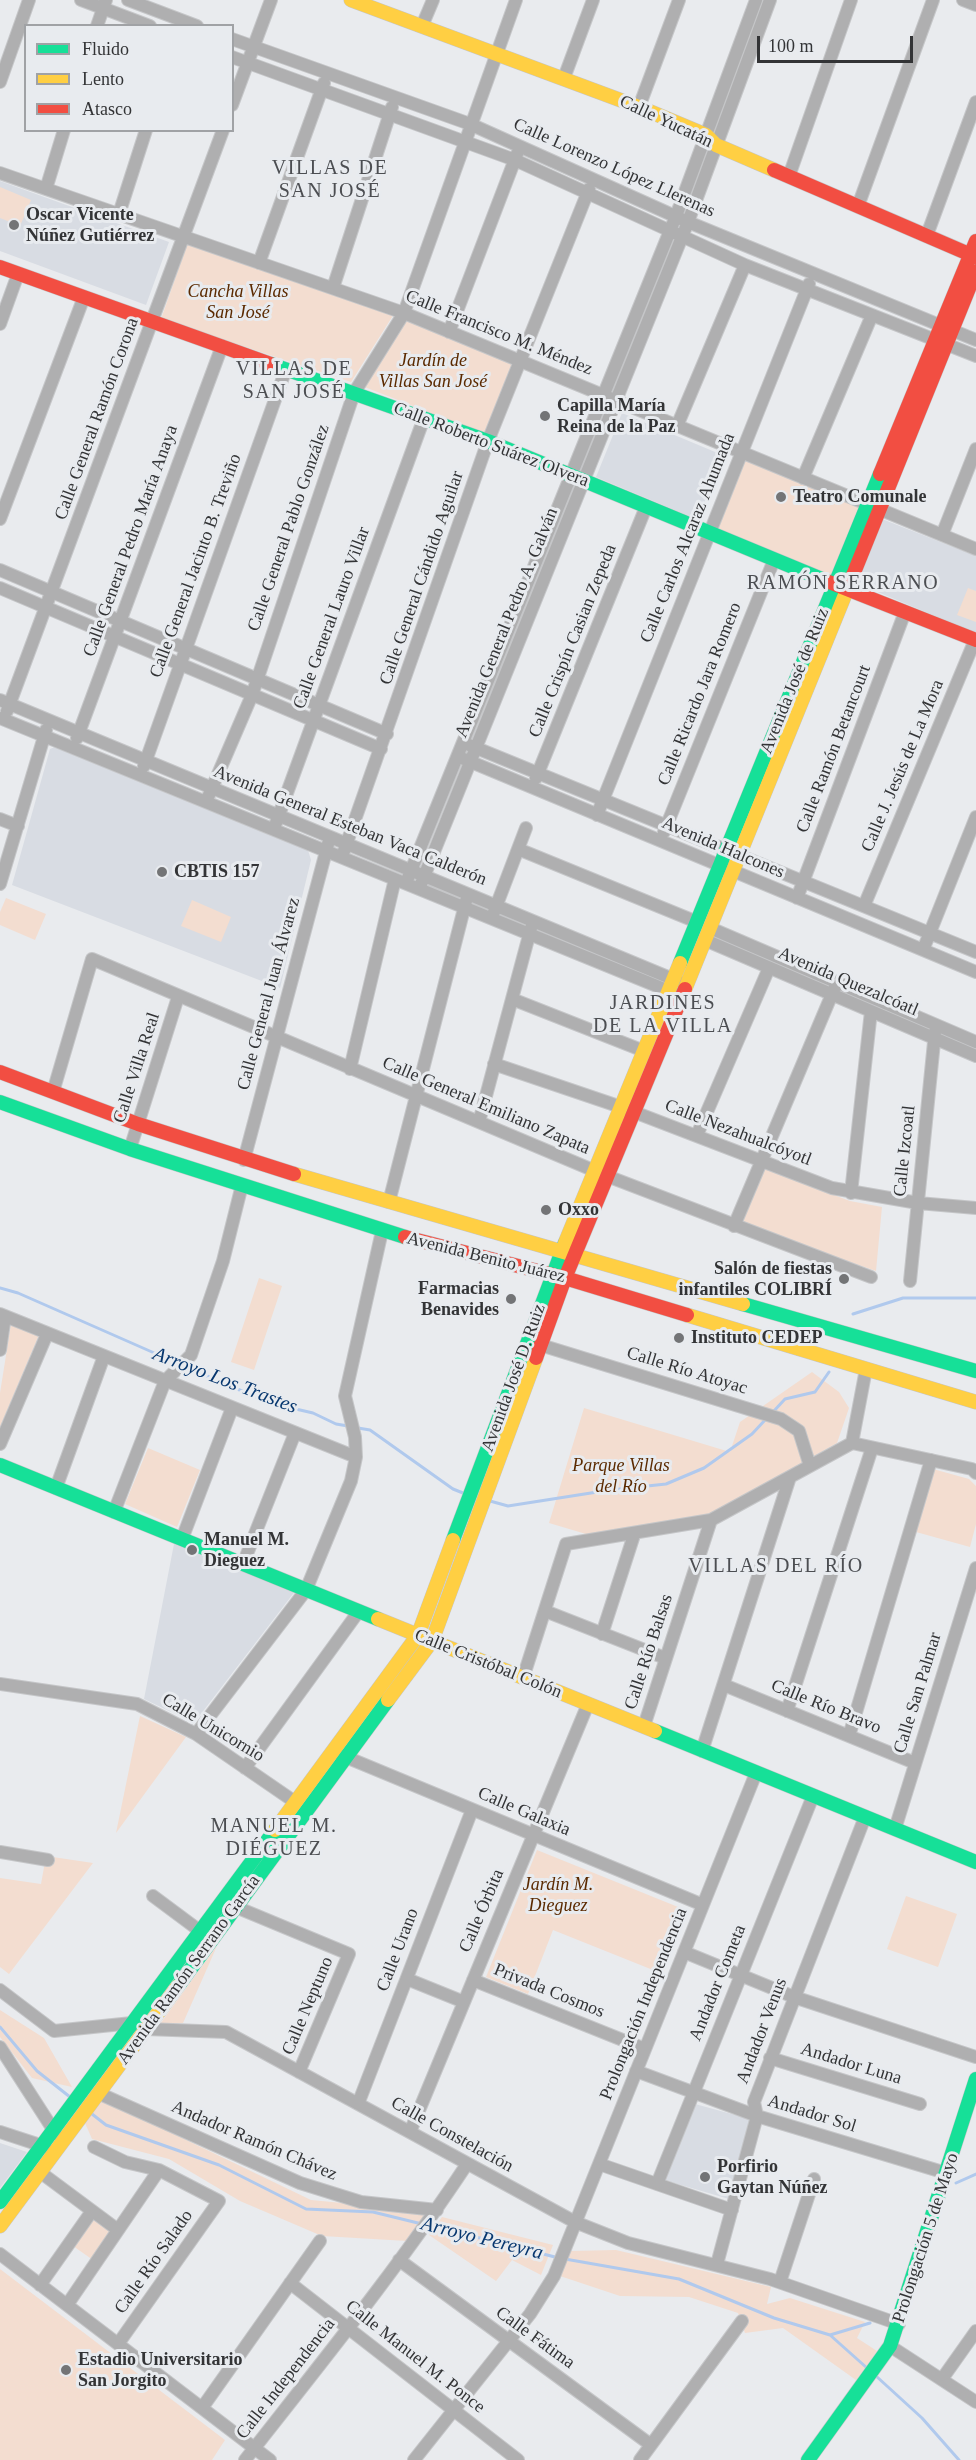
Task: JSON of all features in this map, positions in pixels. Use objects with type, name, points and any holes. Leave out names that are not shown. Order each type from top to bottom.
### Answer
[{"type":"street","points":[[0,82],[29,0]]},
{"type":"street","points":[[81,0],[104,4],[146,24]]},
{"type":"street","points":[[128,0],[182,23]]},
{"type":"street","points":[[234,100],[272,0]]},
{"type":"street","name":"Calle Yucatán","points":[[351,0],[639,107],[706,135],[717,145],[972,255]]},
{"type":"street","points":[[422,26],[433,0]]},
{"type":"street","name":"Calle General Pablo González","points":[[206,802],[258,679],[354,393],[404,313],[516,0]]},
{"type":"street","points":[[564,78],[593,0]]},
{"type":"street","points":[[639,107],[679,0]]},
{"type":"street","name":"Avenida General Pedro A. Galván","points":[[419,889],[476,748],[577,478],[603,395],[676,216],[756,0]]},
{"type":"street","name":"Avenida General Pedro A. Galván","points":[[350,1069],[401,881],[411,870],[463,742],[577,478],[616,401],[688,222],[770,0]]},
{"type":"street","points":[[789,176],[851,0]]},
{"type":"street","points":[[858,206],[933,0]]},
{"type":"street","points":[[963,0],[976,5]]},
{"type":"street","points":[[98,24],[104,4]]},
{"type":"street","name":"Calle Lorenzo López Llerenas","points":[[234,40],[470,124],[521,145],[688,222],[813,274],[943,334],[976,356]]},
{"type":"street","name":"Calle Lorenzo López Llerenas","points":[[234,58],[515,160],[681,238],[872,315],[943,334],[976,340]]},
{"type":"street","points":[[259,263],[327,73]]},
{"type":"street","points":[[333,288],[396,98]]},
{"type":"street","points":[[927,235],[976,102]]},
{"type":"street","points":[[46,189],[63,132]]},
{"type":"street","points":[[119,214],[145,132]]},
{"type":"street","name":"Calle General Ramón Corona","points":[[2,719],[5,702],[46,608],[222,132]]},
{"type":"street","points":[[449,332],[521,145]]},
{"type":"street","name":"Calle Francisco M. Méndez","points":[[0,173],[404,313],[976,549]]},
{"type":"street","name":"Calle General Cándido Aguilar","points":[[342,857],[488,441],[594,178]]},
{"type":"street","name":"Avenida José de Ruiz","points":[[708,934],[841,587],[943,334],[976,241]]},
{"type":"street","points":[[677,426],[745,265]]},
{"type":"street","name":"Calle Roberto Suárez Olvera","points":[[0,267],[488,441],[709,534],[975,640]]},
{"type":"street","name":"Avenida José de Ruiz","points":[[943,334],[976,271]]},
{"type":"street","points":[[0,324],[18,274]]},
{"type":"street","name":"Calle Carlos Alcaraz Ahumada","points":[[597,815],[813,274]]},
{"type":"street","points":[[0,519],[84,297]]},
{"type":"street","points":[[804,478],[872,315]]},
{"type":"street","name":"Calle General Pedro María Anaya","points":[[73,748],[222,346]]},
{"type":"street","name":"Calle General Jacinto B. Treviño","points":[[140,775],[286,369]]},
{"type":"street","name":"Calle General Lauro Villar","points":[[274,830],[424,418]]},
{"type":"street","points":[[942,535],[976,449]]},
{"type":"street","name":"Calle Crispín Casian Zepeda","points":[[532,788],[646,507]]},
{"type":"street","name":"Calle Ricardo Jara Romero","points":[[660,841],[774,560]]},
{"type":"street","points":[[0,570],[387,734]]},
{"type":"street","name":"Avenida José de Ruiz","points":[[697,922],[841,587]]},
{"type":"street","points":[[0,588],[381,749]]},
{"type":"street","name":"Calle Ramón Betancourt","points":[[797,898],[905,612]]},
{"type":"street","name":"Calle J. Jesús de La Mora","points":[[864,906],[975,640]]},
{"type":"street","name":"Avenida General Esteban Vaca Calderón","points":[[5,702],[533,921],[678,988]]},
{"type":"street","name":"Avenida General Esteban Vaca Calderón","points":[[2,719],[529,934],[678,988]]},
{"type":"street","points":[[0,884],[50,721]]},
{"type":"street","name":"Avenida Halcones","points":[[463,742],[976,952]]},
{"type":"street","name":"Avenida Halcones","points":[[457,757],[976,972]]},
{"type":"street","points":[[923,950],[976,818]]},
{"type":"street","points":[[0,819],[18,826]]},
{"type":"street","points":[[492,919],[525,828]]},
{"type":"street","name":"Calle General Juan Álvarez","points":[[244,1160],[330,837]]},
{"type":"street","points":[[518,849],[697,922]]},
{"type":"street","points":[[389,1202],[468,894]]},
{"type":"street","points":[[479,1122],[533,921]]},
{"type":"street","name":"Avenida José D. Ruiz","points":[[418,1635],[474,1483],[534,1343],[568,1253],[678,988],[697,922]]},
{"type":"street","name":"Avenida José D. Ruiz","points":[[627,1110],[644,1051],[708,934]]},
{"type":"street","name":"Avenida Quezalcóatl","points":[[708,934],[769,968],[976,1056]]},
{"type":"street","name":"Avenida Quezalcóatl","points":[[708,934],[837,982],[976,1042]]},
{"type":"street","name":"Calle General Emiliano Zapata","points":[[53,1092],[92,959],[601,1173],[871,1277]]},
{"type":"street","points":[[697,1135],[769,968]]},
{"type":"street","points":[[734,1226],[837,982]]},
{"type":"street","name":"Calle Villa Real","points":[[130,1149],[178,997]]},
{"type":"street","points":[[512,999],[644,1051]]},
{"type":"street","points":[[851,1193],[871,1011]]},
{"type":"street","name":"Calle Izcoatl","points":[[910,1281],[935,1025]]},
{"type":"street","name":"Calle Nezahualcóyotl","points":[[494,1064],[697,1135],[761,1162],[851,1193],[918,1203],[976,1208]]},
{"type":"street","name":"Avenida Benito Juárez","points":[[0,1072],[138,1124],[244,1160],[976,1371]]},
{"type":"street","name":"Avenida Benito Juárez","points":[[0,1102],[130,1149],[382,1231],[559,1276],[976,1402]]},
{"type":"street","points":[[114,1512],[165,1381],[191,1355],[223,1261],[242,1185]]},
{"type":"street","points":[[195,1734],[306,1590],[351,1481],[356,1457],[355,1437],[345,1396],[382,1231]]},
{"type":"street","points":[[767,1339],[776,1312]]},
{"type":"street","points":[[0,1350],[2,1315],[356,1457]]},
{"type":"street","points":[[0,1444],[47,1334]]},
{"type":"street","name":"Avenida José D. Ruiz","points":[[432,1641],[482,1506],[534,1343]]},
{"type":"street","name":"Calle Río Atoyac","points":[[534,1343],[781,1419],[799,1431],[810,1466]]},
{"type":"street","points":[[56,1488],[104,1356]]},
{"type":"street","points":[[852,1443],[866,1369]]},
{"type":"street","points":[[182,1539],[232,1408]]},
{"type":"street","points":[[243,1564],[295,1433]]},
{"type":"street","points":[[523,1678],[566,1544],[634,1535],[711,1520],[852,1443],[972,1469],[976,1473]]},
{"type":"street","points":[[787,1711],[872,1448]]},
{"type":"street","points":[[849,1736],[931,1460]]},
{"type":"street","name":"Calle Cristóbal Colón","points":[[0,1465],[976,1862]]},
{"type":"street","points":[[702,1751],[790,1477]]},
{"type":"street","name":"Calle Río Balsas","points":[[644,1726],[711,1520]]},
{"type":"street","points":[[602,1634],[634,1535]]},
{"type":"street","name":"Calle San Palmar","points":[[895,1829],[976,1568]]},
{"type":"street","points":[[245,1768],[359,1611]]},
{"type":"street","points":[[544,1611],[665,1658]]},
{"type":"street","name":"Avenida Ramón Serrano García","points":[[58,2135],[64,2115],[418,1635]]},
{"type":"street","name":"Avenida Ramón Serrano García","points":[[58,2135],[78,2121],[432,1641]]},
{"type":"street","name":"Calle Unicornio","points":[[0,1684],[137,1704],[195,1734],[295,1802]]},
{"type":"street","name":"Calle Río Bravo","points":[[724,1685],[915,1763]]},
{"type":"street","name":"Calle Órbita","points":[[410,2132],[588,1704]]},
{"type":"street","name":"Calle Galaxia","points":[[332,1751],[703,1905]]},
{"type":"street","name":"Prolongación Independencia","points":[[414,2460],[530,2314],[554,2276],[756,1773]]},
{"type":"street","name":"Andador Cometa","points":[[657,2184],[813,1796]]},
{"type":"street","name":"Calle Urano","points":[[358,2104],[472,1810]]},
{"type":"street","name":"Andador Venus","points":[[717,2264],[757,2116],[754,2102],[865,1817]]},
{"type":"street","points":[[0,1852],[48,1860]]},
{"type":"street","points":[[153,1896],[200,1930]]},
{"type":"street","points":[[222,1901],[236,1907]]},
{"type":"street","name":"Calle Neptuno","points":[[236,1907],[349,1954],[299,2072]]},
{"type":"street","points":[[684,1952],[794,1997],[976,2057]]},
{"type":"street","points":[[407,1978],[464,2002]]},
{"type":"street","name":"Privada Cosmos","points":[[473,1980],[645,2049]]},
{"type":"street","name":"Calle Constelación","points":[[0,1990],[54,2031],[132,2023],[146,2029],[226,2032],[575,2222],[628,2243],[780,2282],[899,2324]]},
{"type":"street","points":[[0,2047],[58,2135],[0,2202]]},
{"type":"street","name":"Andador Luna","points":[[770,2058],[921,2104]]},
{"type":"street","name":"Andador Sol","points":[[636,2071],[757,2116],[946,2173]]},
{"type":"street","name":"Prolongación 5 de Mayo","points":[[808,2460],[883,2360],[890,2346],[899,2324],[976,2079]]},
{"type":"street","name":"Andador Ramón Chávez","points":[[97,2095],[300,2183],[361,2202],[435,2212]]},
{"type":"street","points":[[0,2133],[48,2149]]},
{"type":"street","points":[[67,2305],[159,2170],[125,2163],[94,2147]]},
{"type":"street","points":[[0,2226],[40,2172],[48,2149]]},
{"type":"street","name":"Calle Independencia","points":[[245,2460],[349,2329],[468,2164]]},
{"type":"street","points":[[599,2164],[732,2210]]},
{"type":"street","name":"Calle Río Salado","points":[[118,2344],[219,2200],[159,2170]]},
{"type":"street","points":[[40,2172],[118,2230]]},
{"type":"street","points":[[780,2282],[814,2179]]},
{"type":"street","points":[[40,2285],[92,2211]]},
{"type":"street","points":[[202,2408],[320,2241]]},
{"type":"street","points":[[0,2254],[270,2460]]},
{"type":"street","name":"Calle Fátima","points":[[399,2260],[651,2445]]},
{"type":"street","name":"Calle Manuel M. Ponce","points":[[290,2283],[518,2460]]},
{"type":"street","points":[[640,2460],[742,2320]]},
{"type":"street","points":[[942,2379],[976,2331]]},
{"type":"street","points":[[890,2346],[976,2402]]},
{"type":"shaded area","points":[[0,181],[169,242],[146,305],[0,251]]},
{"type":"shaded area","points":[[622,413],[727,457],[701,521],[596,477]]},
{"type":"shaded area","points":[[882,519],[976,556],[976,633],[856,583]]},
{"type":"shaded area","name":"CBTIS 157","points":[[55,747],[307,847],[311,860],[280,988],[12,885],[50,749]]},
{"type":"shaded area","points":[[174,1544],[296,1590],[194,1723],[144,1699]]},
{"type":"shaded area","points":[[695,2104],[750,2119],[729,2199],[664,2180]]},
{"type":"shaded area","points":[[0,2143],[27,2152],[0,2188]]},
{"type":"green space","points":[[0,187],[31,200],[20,226],[0,218]]},
{"type":"green space","name":"Cancha Villas San José","points":[[188,242],[394,314],[351,382],[161,319]]},
{"type":"green space","name":"Jardín de Villas San José","points":[[406,319],[513,361],[485,434],[362,386]]},
{"type":"green space","points":[[743,457],[859,506],[831,576],[714,528]]},
{"type":"green space","points":[[968,588],[976,591],[976,622],[957,615]]},
{"type":"green space","points":[[6,898],[46,914],[35,940],[0,925],[0,912]]},
{"type":"green space","points":[[192,900],[231,917],[221,942],[181,926]]},
{"type":"green space","points":[[762,1168],[850,1201],[882,1207],[876,1271],[740,1224]]},
{"type":"green space","points":[[259,1278],[282,1286],[254,1370],[231,1362]]},
{"type":"green space","points":[[11,1324],[39,1335],[0,1427],[0,1393]]},
{"type":"green space","name":"Parque Villas del Río","points":[[812,1372],[839,1392],[849,1408],[837,1443],[703,1519],[596,1537],[549,1523],[584,1408],[730,1452],[740,1422]]},
{"type":"green space","points":[[148,1448],[200,1470],[177,1527],[125,1504]]},
{"type":"green space","points":[[933,1469],[969,1479],[976,1486],[976,1524],[970,1547],[916,1532]]},
{"type":"green space","points":[[140,1716],[186,1737],[116,1833]]},
{"type":"green space","name":"Jardín M. Dieguez","points":[[537,1850],[688,1911],[663,1974],[553,1930],[528,1994],[486,1977]]},
{"type":"green space","points":[[46,1856],[93,1863],[9,1974],[0,1967],[0,1878],[41,1884]]},
{"type":"green space","points":[[906,1896],[957,1914],[938,1967],[887,1949]]},
{"type":"green space","points":[[217,1946],[183,2023],[160,2024]]},
{"type":"green space","points":[[0,2010],[44,2038],[72,2087],[32,2078],[0,2037]]},
{"type":"green space","points":[[103,2100],[311,2200],[427,2211],[407,2241],[322,2236],[240,2201],[169,2159],[92,2139],[85,2123]]},
{"type":"green space","points":[[94,2216],[114,2230],[93,2260],[73,2246]]},
{"type":"green space","points":[[442,2217],[553,2245],[541,2275],[512,2260],[496,2281],[429,2235]]},
{"type":"green space","points":[[616,2250],[771,2287],[767,2304],[790,2298],[865,2322],[857,2338],[877,2351],[856,2380],[783,2328],[745,2333],[738,2313],[689,2297],[620,2296],[560,2276],[571,2251]]},
{"type":"green space","name":"Estadio Universitario San Jorgito","points":[[0,2269],[225,2440],[212,2460],[0,2460]]},
{"type":"waterway","name":"Arroyo Los Trastes","points":[[0,1288],[18,1293],[177,1363]]},
{"type":"waterway","name":"Arroyo Los Trastes","points":[[853,1314],[903,1298],[976,1298]]},
{"type":"waterway","name":"Arroyo Los Trastes","points":[[186,1367],[270,1403],[313,1413],[336,1424],[348,1426]]},
{"type":"waterway","name":"Arroyo Los Trastes","points":[[773,1412],[785,1399],[815,1392],[829,1372]]},
{"type":"waterway","name":"Arroyo Los Trastes","points":[[490,1501],[508,1506],[666,1484],[704,1468],[752,1434],[766,1419]]},
{"type":"waterway","name":"Arroyo Los Trastes","points":[[358,1428],[370,1430],[453,1489],[463,1493]]},
{"type":"waterway","name":"Arroyo Pereyra","points":[[0,2027],[37,2071],[70,2097]]},
{"type":"waterway","name":"Arroyo Pereyra","points":[[92,2114],[106,2125],[219,2165],[306,2209],[373,2212],[422,2224]]},
{"type":"waterway","points":[[956,2183],[976,2174]]},
{"type":"waterway","name":"Arroyo Pereyra","points":[[428,2225],[559,2258]]},
{"type":"waterway","name":"Arroyo Pereyra","points":[[565,2259],[679,2279],[774,2318],[830,2335],[867,2368]]},
{"type":"waterway","points":[[830,2335],[870,2323]]},
{"type":"waterway","name":"Arroyo Pereyra","points":[[876,2376],[922,2418],[959,2460]]},
{"type":"traffic: fast","points":[[271,364],[488,441],[829,582]]},
{"type":"traffic: fast","points":[[680,963],[880,474]]},
{"type":"traffic: fast","points":[[0,1102],[130,1149],[405,1237]]},
{"type":"traffic: fast","points":[[453,1540],[565,1243]]},
{"type":"traffic: fast","points":[[743,1304],[976,1371]]},
{"type":"traffic: fast","points":[[0,1465],[378,1619]]},
{"type":"traffic: fast","points":[[178,1986],[388,1700]]},
{"type":"traffic: fast","points":[[655,1731],[976,1862]]},
{"type":"traffic: fast","points":[[0,2202],[275,1830]]},
{"type":"traffic: fast","points":[[808,2460],[890,2346],[976,2079]]},
{"type":"traffic: slow","points":[[351,0],[639,107],[706,135],[716,145],[774,170]]},
{"type":"traffic: slow","points":[[685,989],[851,580]]},
{"type":"traffic: slow","points":[[565,1243],[680,963]]},
{"type":"traffic: slow","points":[[294,1174],[743,1304]]},
{"type":"traffic: slow","points":[[687,1315],[976,1402]]},
{"type":"traffic: slow","points":[[388,1700],[432,1641],[536,1358]]},
{"type":"traffic: slow","points":[[275,1830],[418,1635],[453,1540]]},
{"type":"traffic: slow","points":[[378,1619],[655,1731]]},
{"type":"traffic: slow","points":[[0,2226],[178,1986]]},
{"type":"traffic: jam","points":[[774,170],[976,257]]},
{"type":"traffic: jam","points":[[880,474],[976,241]]},
{"type":"traffic: jam","points":[[0,267],[271,364]]},
{"type":"traffic: jam","points":[[851,580],[976,271]]},
{"type":"traffic: jam","points":[[829,582],[976,640]]},
{"type":"traffic: jam","points":[[536,1358],[565,1278],[685,989]]},
{"type":"traffic: jam","points":[[0,1072],[138,1124],[294,1174]]},
{"type":"traffic: jam","points":[[405,1237],[565,1278],[687,1315]]},
{"type":"place","name":"Oscar Vicente Núñez Gutiérrez","points":[[14,225]]},
{"type":"place","name":"Capilla María Reina de la Paz","points":[[545,416]]},
{"type":"place","name":"Teatro Comunale","points":[[781,497]]},
{"type":"place","name":"CBTIS 157","points":[[162,872]]},
{"type":"place","name":"Oxxo","points":[[546,1210]]},
{"type":"place","name":"Salón de fiestas infantiles COLIBRÍ","points":[[844,1279]]},
{"type":"place","name":"Farmacias Benavides","points":[[511,1299]]},
{"type":"place","name":"Instituto CEDEP","points":[[679,1338]]},
{"type":"place","name":"Manuel M. Dieguez","points":[[192,1550]]},
{"type":"place","name":"Porfirio Gaytan Núñez","points":[[705,2177]]},
{"type":"place","name":"Estadio Universitario San Jorgito","points":[[66,2370]]},
{"type":"district","name":"VILLAS DE SAN JOSÉ","points":[[330,180]]},
{"type":"district","name":"VILLAS DE SAN JOSÉ","points":[[294,382]]},
{"type":"district","name":"RAMÓN SERRANO","points":[[843,584]]},
{"type":"district","name":"JARDINES DE LA VILLA","points":[[663,1016]]},
{"type":"district","name":"VILLAS DEL RÍO","points":[[776,1567]]},
{"type":"district","name":"MANUEL M. DIÉGUEZ","points":[[274,1838]]}]
